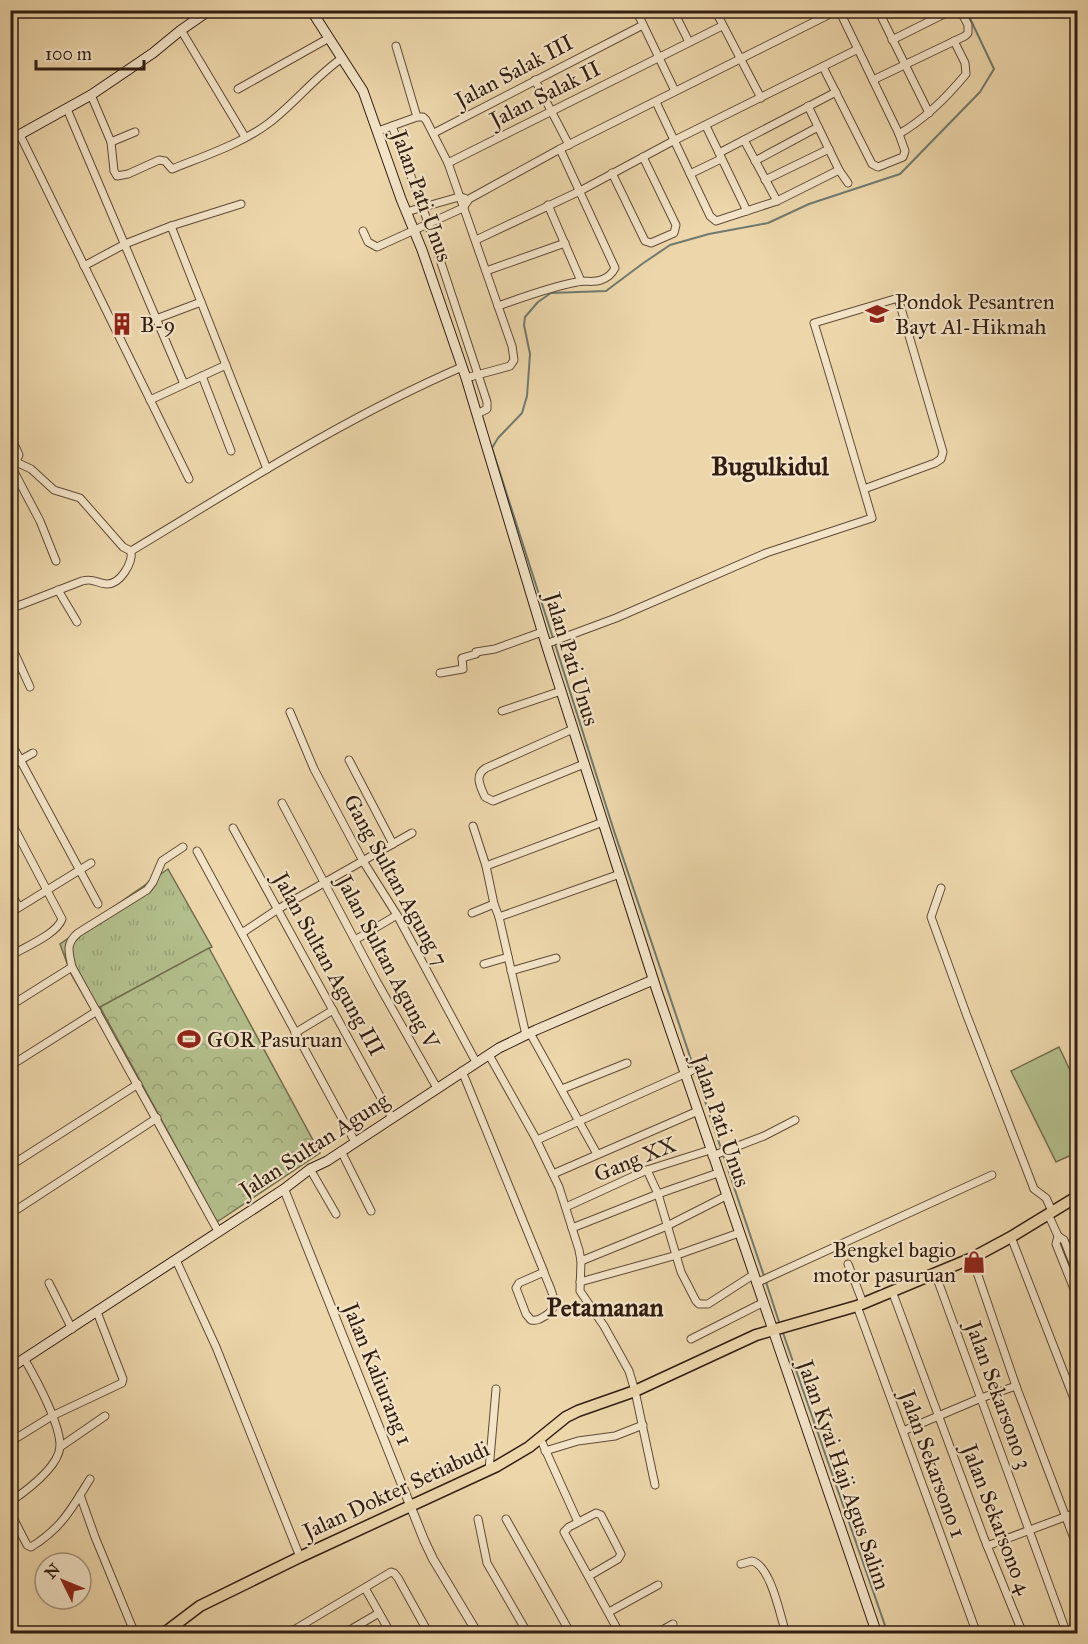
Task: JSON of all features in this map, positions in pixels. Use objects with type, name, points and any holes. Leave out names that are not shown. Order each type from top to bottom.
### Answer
[{"type":"highway","name":"Jalan Dokter Setiabudi","points":[[163,1634],[200,1606],[517,1455],[566,1417],[578,1411],[635,1392],[756,1335],[860,1305],[972,1258],[1077,1196]]},
{"type":"main road","points":[[10,140],[91,94],[153,53],[210,10]]},
{"type":"main road","name":"Jalan Pati Unus","points":[[311,10],[385,129],[415,210],[462,367],[472,377],[542,632],[551,643],[561,691],[653,980],[687,1072],[698,1111],[717,1153],[718,1173],[739,1233],[758,1280],[764,1302],[779,1328]]},
{"type":"main road","name":"Jalan Sultan Agung","points":[[18,1364],[284,1189],[310,1169],[327,1161],[476,1062],[528,1034],[653,980]]},
{"type":"main road","name":"Jalan Kyai Haji Agus Salim","points":[[779,1328],[877,1634]]},
{"type":"street","points":[[636,10],[675,91]]},
{"type":"street","points":[[673,10],[689,42]]},
{"type":"street","points":[[715,10],[761,98]]},
{"type":"street","points":[[363,231],[368,242],[377,247],[463,208],[469,199],[560,149],[838,10],[899,134],[905,151],[903,157],[878,167],[874,166],[823,67]]},
{"type":"street","points":[[887,10],[879,12],[929,113]]},
{"type":"street","points":[[892,40],[952,10]]},
{"type":"street","points":[[873,80],[968,33],[968,25],[960,10]]},
{"type":"street","name":"Jalan Salak III","points":[[434,133],[643,25]]},
{"type":"street","name":"Jalan Salak II","points":[[448,163],[722,26]]},
{"type":"street","points":[[181,30],[245,137]]},
{"type":"street","points":[[238,89],[329,38]]},
{"type":"street","points":[[899,134],[929,113],[966,74],[965,63],[954,41]]},
{"type":"street","points":[[396,46],[417,117]]},
{"type":"street","points":[[476,240],[858,49]]},
{"type":"street","points":[[91,94],[111,142],[114,171],[118,177],[159,160],[165,161],[172,169],[255,133],[282,113],[342,58]]},
{"type":"street","points":[[535,80],[569,145]]},
{"type":"street","points":[[690,174],[744,140],[836,92]]},
{"type":"street","points":[[656,102],[713,219],[720,221],[777,201],[839,170]]},
{"type":"street","points":[[808,106],[839,170],[848,183]]},
{"type":"street","points":[[67,109],[184,384]]},
{"type":"street","points":[[417,117],[426,120],[434,133],[448,163],[512,346],[514,360],[510,366],[472,377],[385,129],[417,117]]},
{"type":"street","points":[[706,126],[747,211]]},
{"type":"street","points":[[755,161],[818,127]]},
{"type":"street","points":[[111,142],[135,132]]},
{"type":"street","points":[[20,135],[189,479]]},
{"type":"street","points":[[744,140],[777,201]]},
{"type":"street","points":[[498,306],[540,291],[581,281],[600,281],[608,277],[615,268],[560,149]]},
{"type":"street","points":[[765,180],[829,149]]},
{"type":"street","points":[[612,173],[647,243],[675,233],[676,225],[643,157]]},
{"type":"street","points":[[415,210],[459,197],[469,199]]},
{"type":"street","points":[[84,266],[125,244],[171,225],[241,204]]},
{"type":"street","points":[[548,205],[581,281]]},
{"type":"street","points":[[171,225],[267,469]]},
{"type":"street","points":[[486,271],[565,243]]},
{"type":"street","points":[[551,643],[616,618],[766,553],[872,518],[814,323],[898,298],[943,452],[941,459],[935,463],[864,489]]},
{"type":"street","points":[[156,319],[201,302]]},
{"type":"street","points":[[150,400],[226,365]]},
{"type":"street","points":[[131,551],[267,469],[419,385],[462,367]]},
{"type":"street","points":[[202,376],[231,451]]},
{"type":"street","points":[[10,435],[19,455],[13,465]]},
{"type":"street","points":[[13,465],[31,469],[54,490],[80,498],[123,547],[131,551]]},
{"type":"street","points":[[13,465],[56,561]]},
{"type":"street","points":[[10,609],[91,579],[110,584],[122,575],[130,562],[131,551]]},
{"type":"street","points":[[58,590],[77,622]]},
{"type":"street","points":[[440,673],[463,669],[462,658],[476,654],[476,652],[495,649],[542,632]]},
{"type":"street","points":[[10,643],[30,687]]},
{"type":"street","points":[[502,711],[561,691]]},
{"type":"street","name":"Gang Sultan Agung 7","points":[[290,712],[314,769],[363,861],[397,915],[476,1062]]},
{"type":"street","points":[[573,729],[486,768],[481,771],[478,779],[485,797],[493,801],[584,764]]},
{"type":"street","points":[[10,741],[98,904]]},
{"type":"street","points":[[10,766],[33,753]]},
{"type":"street","points":[[349,760],[393,844]]},
{"type":"street","name":"Jalan Sultan Agung V","points":[[282,803],[437,1088]]},
{"type":"street","points":[[10,820],[62,919],[61,923],[51,932],[10,956]]},
{"type":"street","points":[[486,866],[603,822]]},
{"type":"street","points":[[473,826],[486,866],[528,1034],[562,1089],[597,1154]]},
{"type":"street","name":"Jalan Sultan Agung III","points":[[233,828],[392,1118]]},
{"type":"street","points":[[242,933],[278,909],[412,833]]},
{"type":"street","points":[[183,847],[162,861],[147,890],[71,939],[68,946],[69,969],[218,1231]]},
{"type":"street","points":[[197,851],[355,1142]]},
{"type":"street","points":[[10,913],[92,863]]},
{"type":"street","points":[[499,917],[620,874]]},
{"type":"street","points":[[941,888],[931,917],[1034,1189],[1046,1198],[1058,1236],[1056,1244],[1077,1299]]},
{"type":"street","points":[[10,892],[19,907]]},
{"type":"street","points":[[472,913],[494,904]]},
{"type":"street","points":[[355,939],[397,915]]},
{"type":"street","points":[[484,964],[508,957]]},
{"type":"street","points":[[511,971],[556,958]]},
{"type":"street","points":[[10,1006],[69,969]]},
{"type":"street","points":[[295,1033],[333,1010]]},
{"type":"street","points":[[10,1066],[94,1013]]},
{"type":"street","points":[[494,1052],[542,1139],[578,1226],[580,1282],[583,1296],[604,1326],[628,1371],[643,1425],[655,1485]]},
{"type":"street","points":[[562,1089],[627,1063]]},
{"type":"street","points":[[462,1071],[544,1272],[555,1307],[538,1320],[531,1320],[526,1314],[516,1288],[519,1283],[544,1272]]},
{"type":"street","points":[[542,1139],[687,1072]]},
{"type":"street","points":[[10,1166],[134,1086]]},
{"type":"street","points":[[557,1172],[698,1111]]},
{"type":"street","points":[[10,1214],[153,1120]]},
{"type":"street","name":"Gang XX","points":[[570,1205],[647,1170],[717,1153],[795,1120]]},
{"type":"street","points":[[340,1151],[371,1211]]},
{"type":"street","points":[[310,1169],[336,1214]]},
{"type":"street","points":[[647,1170],[658,1194],[681,1272],[699,1304],[708,1304],[758,1280],[774,1276],[993,1175]]},
{"type":"street","points":[[578,1226],[718,1173]]},
{"type":"street","name":"Jalan Kaliurang 1","points":[[284,1189],[433,1559],[478,1634]]},
{"type":"street","points":[[580,1261],[667,1226],[726,1196]]},
{"type":"street","points":[[580,1282],[677,1255],[739,1233]]},
{"type":"street","points":[[1058,1236],[1065,1240],[1075,1257],[1077,1275]]},
{"type":"street","points":[[1011,1237],[1077,1409]]},
{"type":"street","points":[[972,1258],[1016,1386],[1077,1549]]},
{"type":"street","points":[[176,1260],[216,1347],[300,1557]]},
{"type":"street","name":"Jalan Sekarsono 1","points":[[848,1264],[903,1431],[977,1634]]},
{"type":"street","name":"Jalan Sekarsono 3","points":[[935,1273],[1066,1634]]},
{"type":"street","points":[[49,1283],[72,1329]]},
{"type":"street","name":"Jalan Sekarsono 4","points":[[892,1291],[987,1546],[1023,1634]]},
{"type":"street","points":[[691,1339],[764,1302]]},
{"type":"street","points":[[10,1442],[52,1416],[122,1383],[123,1379],[97,1312]]},
{"type":"street","points":[[10,1351],[44,1394],[58,1434],[60,1448],[54,1462],[46,1471],[30,1488],[10,1502]]},
{"type":"street","points":[[903,1431],[981,1398],[1016,1386]]},
{"type":"street","points":[[489,1470],[496,1389]]},
{"type":"street","points":[[60,1448],[105,1416]]},
{"type":"street","points":[[545,1451],[578,1441],[615,1436],[643,1425]]},
{"type":"street","points":[[540,1438],[578,1522]]},
{"type":"street","points":[[10,1512],[27,1545],[32,1547],[60,1525],[73,1509],[90,1479]]},
{"type":"street","points":[[80,1495],[101,1554],[135,1634]]},
{"type":"street","points":[[987,1546],[1077,1512]]},
{"type":"street","points":[[589,1576],[618,1559],[621,1554],[599,1513],[566,1529],[565,1536],[620,1634]]},
{"type":"street","points":[[478,1519],[487,1563],[528,1634]]},
{"type":"street","points":[[506,1519],[571,1634]]},
{"type":"street","points":[[741,1564],[753,1561],[762,1566],[786,1634]]},
{"type":"street","points":[[287,1634],[387,1574],[394,1573],[429,1634]]},
{"type":"street","points":[[609,1612],[658,1585]]},
{"type":"street","points":[[365,1588],[391,1634]]},
{"type":"street","points":[[343,1634],[379,1613]]},
{"type":"street","points":[[655,1634],[673,1624]]},
{"type":"green space","points":[[168,869],[212,947],[92,1010],[71,974],[60,944]]},
{"type":"green space","name":"GOR Pasuruan","points":[[209,948],[320,1153],[217,1222],[100,1007]]},
{"type":"green space","points":[[1059,1047],[1077,1085],[1078,1152],[1056,1162],[1011,1071]]},
{"type":"waterway","points":[[553,638],[492,448],[498,438],[522,413],[527,396],[530,354],[524,325],[525,317],[538,302],[551,293],[606,291],[670,245],[709,234],[768,223],[809,204],[900,174],[980,92],[994,69],[966,10]]},
{"type":"waterway","points":[[555,644],[614,831],[764,1276]]},
{"type":"waterway","points":[[766,1282],[780,1325]]},
{"type":"waterway","points":[[782,1330],[888,1634]]},
{"type":"place","name":"Pondok Pesantren Bayt Al-Hikmah","points":[[877,314]]},
{"type":"place","name":"B-9","points":[[122,324]]},
{"type":"place","name":"GOR Pasuruan","points":[[189,1039]]},
{"type":"place","name":"Bengkel bagio motor pasuruan","points":[[974,1262]]},
{"type":"district","name":"Bugulkidul","points":[[770,466]]},
{"type":"district","name":"Petamanan","points":[[605,1307]]}]
